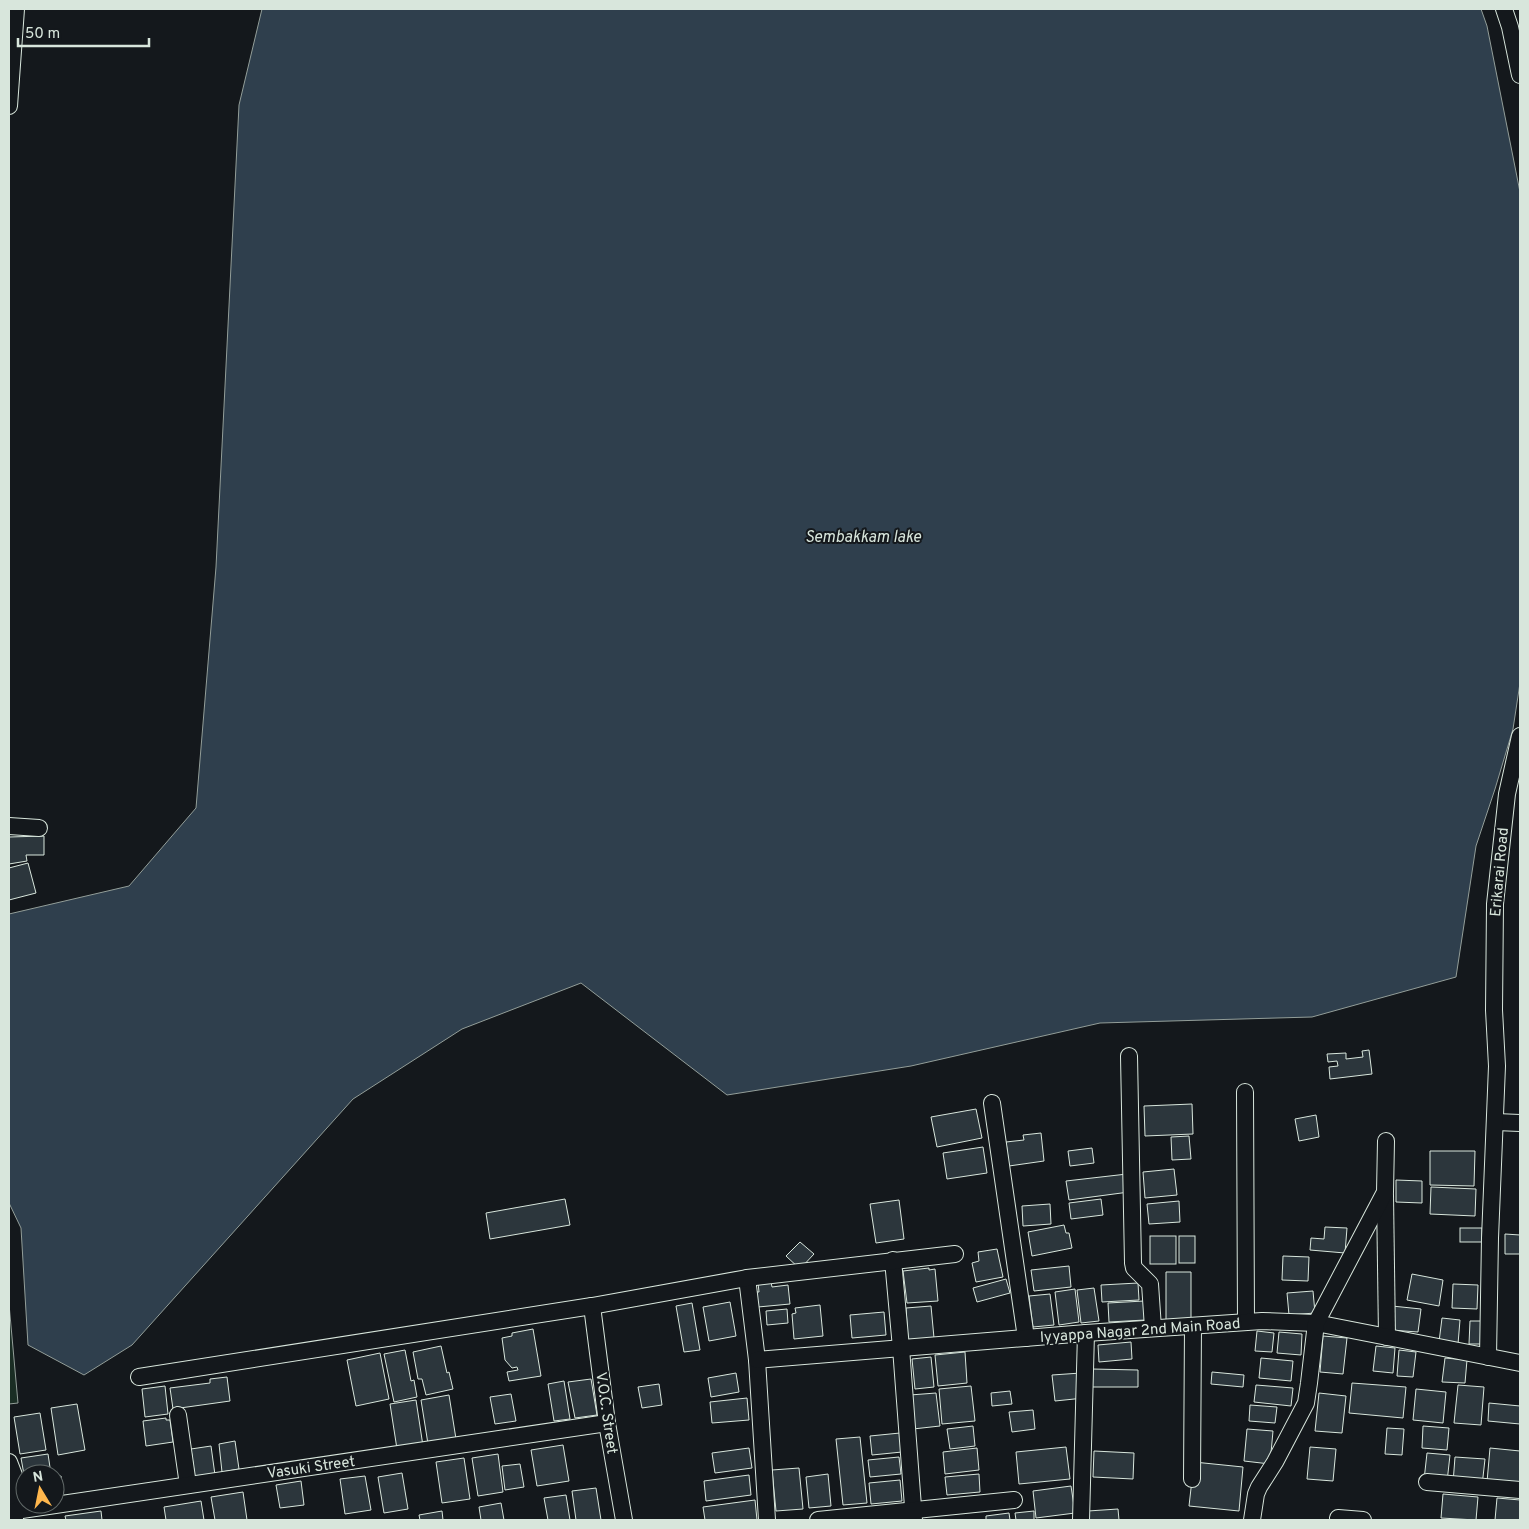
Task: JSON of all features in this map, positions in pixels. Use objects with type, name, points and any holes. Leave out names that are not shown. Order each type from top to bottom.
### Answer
[{"type":"street","points":[[9,106],[16,9]]},
{"type":"street","points":[[1504,9],[1515,27],[1520,75]]},
{"type":"street","name":"Erikarai Road","points":[[1488,1357],[1490,1238],[1497,1066],[1494,1010],[1495,904],[1513,794],[1520,736]]},
{"type":"street","points":[[9,826],[39,828]]},
{"type":"street","points":[[1129,1056],[1133,1263],[1134,1268],[1150,1284],[1153,1328]]},
{"type":"street","points":[[1245,1092],[1246,1322]]},
{"type":"street","points":[[992,1103],[1026,1338]]},
{"type":"street","points":[[1496,1122],[1520,1124]]},
{"type":"street","points":[[1386,1141],[1387,1337]]},
{"type":"street","points":[[1252,1520],[1259,1487],[1275,1462],[1306,1402],[1316,1323],[1385,1192]]},
{"type":"street","points":[[139,1377],[592,1306],[747,1278],[955,1254]]},
{"type":"street","points":[[893,1260],[913,1516]]},
{"type":"street","points":[[747,1278],[757,1360],[767,1520]]},
{"type":"street","name":"V.O.C. Street","points":[[592,1306],[607,1423],[624,1520]]},
{"type":"street","name":"Iyyappa Nagar 2nd Main Road","points":[[757,1360],[1246,1322],[1316,1323],[1520,1363]]},
{"type":"street","points":[[1192,1479],[1193,1326]]},
{"type":"street","points":[[1081,1520],[1086,1333]]},
{"type":"street","points":[[178,1415],[188,1485]]},
{"type":"street","name":"Vasuki Street","points":[[15,1516],[188,1485],[607,1423]]},
{"type":"street","points":[[9,1462],[14,1475],[15,1516]]},
{"type":"street","points":[[1427,1482],[1520,1490]]},
{"type":"street","points":[[818,1520],[913,1516],[1014,1500]]},
{"type":"street","points":[[1338,1518],[1363,1520]]},
{"type":"green space","points":[[9,1304],[18,1403],[9,1404]]},
{"type":"water","name":"Sembakkam lake","points":[[262,9],[1481,9],[1487,26],[1520,192],[1520,683],[1513,729],[1476,846],[1456,977],[1312,1017],[1100,1023],[911,1066],[727,1095],[581,983],[462,1029],[353,1099],[132,1345],[84,1375],[28,1345],[21,1228],[9,1203],[9,914],[129,886],[196,808],[216,567],[239,105]]},
{"type":"building","points":[[44,836],[44,855],[26,855],[27,861],[9,864],[9,837]]},
{"type":"building","points":[[28,863],[36,893],[9,900],[9,868]]},
{"type":"building","points":[[1369,1050],[1372,1074],[1330,1079],[1329,1067],[1338,1066],[1337,1061],[1328,1062],[1327,1054],[1346,1053],[1346,1059],[1363,1057],[1362,1051]]},
{"type":"building","points":[[1192,1104],[1193,1134],[1145,1136],[1144,1106]]},
{"type":"building","points":[[976,1109],[982,1138],[937,1147],[931,1117]]},
{"type":"building","points":[[1316,1115],[1319,1137],[1299,1141],[1295,1119]]},
{"type":"building","points":[[1041,1133],[1044,1161],[1009,1166],[1006,1142],[1024,1140],[1023,1135]]},
{"type":"building","points":[[1189,1136],[1191,1159],[1172,1160],[1171,1137]]},
{"type":"building","points":[[983,1147],[987,1173],[947,1179],[943,1153]]},
{"type":"building","points":[[1092,1148],[1094,1163],[1070,1166],[1068,1151]]},
{"type":"building","points":[[1430,1151],[1475,1151],[1474,1186],[1430,1185]]},
{"type":"building","points":[[1174,1169],[1177,1195],[1145,1198],[1143,1172]]},
{"type":"building","points":[[1127,1174],[1129,1192],[1069,1200],[1066,1181]]},
{"type":"building","points":[[1396,1180],[1422,1181],[1422,1203],[1396,1202]]},
{"type":"building","points":[[1431,1187],[1476,1189],[1475,1216],[1430,1214]]},
{"type":"building","points":[[565,1199],[570,1225],[490,1239],[486,1213]]},
{"type":"building","points":[[1101,1199],[1103,1215],[1071,1219],[1069,1203]]},
{"type":"building","points":[[899,1200],[904,1239],[876,1243],[870,1204]]},
{"type":"building","points":[[1179,1201],[1180,1222],[1149,1224],[1147,1204]]},
{"type":"building","points":[[1050,1204],[1051,1224],[1023,1226],[1022,1206]]},
{"type":"building","points":[[1064,1225],[1066,1233],[1069,1233],[1072,1248],[1032,1256],[1028,1232]]},
{"type":"building","points":[[1325,1227],[1347,1228],[1345,1253],[1310,1250],[1311,1238],[1324,1239]]},
{"type":"building","points":[[1460,1228],[1482,1228],[1482,1242],[1460,1242]]},
{"type":"building","points":[[1505,1234],[1520,1235],[1520,1254],[1505,1254]]},
{"type":"building","points":[[1150,1236],[1176,1236],[1176,1264],[1150,1264]]},
{"type":"building","points":[[1179,1236],[1195,1236],[1195,1263],[1179,1263]]},
{"type":"building","points":[[800,1242],[814,1254],[800,1269],[786,1256]]},
{"type":"building","points":[[997,1249],[1003,1277],[976,1282],[972,1263],[979,1261],[978,1252]]},
{"type":"building","points":[[1283,1256],[1309,1257],[1308,1281],[1282,1280]]},
{"type":"building","points":[[1069,1266],[1071,1287],[1034,1291],[1031,1270]]},
{"type":"building","points":[[929,1268],[929,1270],[935,1269],[938,1301],[907,1303],[903,1271]]},
{"type":"building","points":[[1166,1272],[1191,1272],[1191,1321],[1166,1322]]},
{"type":"building","points":[[1412,1274],[1443,1280],[1439,1306],[1407,1300]]},
{"type":"building","points":[[1006,1279],[1010,1293],[977,1302],[973,1288]]},
{"type":"building","points":[[771,1282],[772,1287],[788,1285],[790,1304],[758,1307],[756,1292],[759,1292],[758,1283]]},
{"type":"building","points":[[1138,1283],[1139,1300],[1102,1302],[1101,1285]]},
{"type":"building","points":[[1453,1284],[1478,1285],[1477,1309],[1452,1308]]},
{"type":"building","points":[[1094,1288],[1099,1321],[1081,1323],[1077,1290]]},
{"type":"building","points":[[1075,1289],[1079,1322],[1059,1325],[1055,1292]]},
{"type":"building","points":[[1313,1291],[1315,1313],[1289,1315],[1287,1293]]},
{"type":"building","points":[[1050,1294],[1054,1325],[1033,1327],[1029,1296]]},
{"type":"building","points":[[1144,1301],[1145,1320],[1109,1322],[1108,1303]]},
{"type":"building","points":[[730,1302],[736,1336],[709,1341],[703,1307]]},
{"type":"building","points":[[692,1303],[700,1350],[684,1352],[676,1306]]},
{"type":"building","points":[[820,1305],[823,1336],[794,1339],[792,1314],[796,1313],[795,1308]]},
{"type":"building","points":[[931,1306],[934,1338],[908,1340],[906,1308]]},
{"type":"building","points":[[1392,1306],[1421,1309],[1418,1332],[1390,1330]]},
{"type":"building","points":[[787,1309],[788,1323],[767,1325],[766,1311]]},
{"type":"building","points":[[884,1312],[886,1335],[852,1338],[850,1315]]},
{"type":"building","points":[[1442,1318],[1460,1320],[1458,1344],[1439,1342]]},
{"type":"building","points":[[1470,1321],[1487,1321],[1486,1344],[1469,1344]]},
{"type":"building","points":[[533,1329],[541,1376],[509,1381],[507,1372],[518,1370],[517,1367],[512,1368],[505,1360],[502,1338],[512,1336],[512,1333]]},
{"type":"building","points":[[1257,1331],[1274,1333],[1272,1352],[1255,1351]]},
{"type":"building","points":[[1279,1332],[1302,1334],[1301,1355],[1277,1353]]},
{"type":"building","points":[[1323,1336],[1347,1338],[1343,1374],[1320,1372]]},
{"type":"building","points":[[1131,1342],[1132,1359],[1099,1362],[1098,1345]]},
{"type":"building","points":[[441,1346],[453,1389],[426,1395],[422,1379],[418,1379],[413,1352]]},
{"type":"building","points":[[1376,1346],[1395,1348],[1393,1373],[1373,1371]]},
{"type":"building","points":[[405,1350],[411,1381],[414,1380],[417,1397],[394,1402],[384,1354]]},
{"type":"building","points":[[1399,1350],[1416,1352],[1413,1377],[1397,1376]]},
{"type":"building","points":[[965,1352],[967,1383],[938,1386],[935,1355]]},
{"type":"building","points":[[380,1353],[389,1399],[356,1406],[347,1360]]},
{"type":"building","points":[[931,1357],[934,1387],[915,1389],[912,1359]]},
{"type":"building","points":[[1261,1358],[1293,1361],[1291,1381],[1259,1378]]},
{"type":"building","points":[[1445,1358],[1467,1360],[1465,1383],[1442,1382]]},
{"type":"building","points":[[1092,1369],[1138,1370],[1138,1387],[1092,1387]]},
{"type":"building","points":[[1212,1372],[1244,1375],[1243,1387],[1211,1384]]},
{"type":"building","points":[[736,1373],[739,1392],[711,1397],[708,1378]]},
{"type":"building","points":[[1081,1373],[1084,1398],[1055,1401],[1052,1375]]},
{"type":"building","points":[[227,1377],[230,1401],[173,1409],[170,1388],[210,1383],[210,1379]]},
{"type":"building","points":[[591,1379],[597,1415],[575,1418],[568,1382]]},
{"type":"building","points":[[564,1381],[570,1419],[554,1421],[548,1384]]},
{"type":"building","points":[[1352,1383],[1406,1387],[1403,1418],[1349,1413]]},
{"type":"building","points":[[659,1384],[662,1405],[642,1408],[638,1387]]},
{"type":"building","points":[[1256,1385],[1293,1388],[1291,1406],[1254,1402]]},
{"type":"building","points":[[1458,1385],[1484,1387],[1481,1425],[1454,1423]]},
{"type":"building","points":[[165,1386],[168,1414],[145,1417],[142,1389]]},
{"type":"building","points":[[971,1386],[975,1421],[942,1424],[939,1389]]},
{"type":"building","points":[[1416,1389],[1446,1392],[1443,1423],[1413,1420]]},
{"type":"building","points":[[1010,1391],[1012,1404],[992,1406],[991,1393]]},
{"type":"building","points":[[936,1393],[940,1426],[913,1429],[910,1395]]},
{"type":"building","points":[[1319,1393],[1346,1396],[1342,1433],[1315,1431]]},
{"type":"building","points":[[511,1394],[516,1421],[495,1424],[490,1397]]},
{"type":"building","points":[[449,1395],[456,1439],[428,1444],[421,1400]]},
{"type":"building","points":[[747,1398],[749,1420],[712,1423],[710,1402]]},
{"type":"building","points":[[416,1400],[423,1446],[397,1449],[390,1404]]},
{"type":"building","points":[[1489,1403],[1520,1406],[1520,1424],[1488,1421]]},
{"type":"building","points":[[77,1404],[85,1450],[58,1455],[51,1408]]},
{"type":"building","points":[[1250,1405],[1277,1407],[1275,1423],[1249,1421]]},
{"type":"building","points":[[1033,1410],[1035,1429],[1012,1432],[1009,1412]]},
{"type":"building","points":[[40,1413],[46,1450],[20,1454],[14,1417]]},
{"type":"building","points":[[166,1418],[166,1420],[170,1420],[173,1442],[146,1446],[143,1421]]},
{"type":"building","points":[[973,1426],[975,1446],[950,1449],[947,1429]]},
{"type":"building","points":[[1423,1426],[1449,1428],[1447,1450],[1422,1448]]},
{"type":"building","points":[[1387,1428],[1404,1429],[1402,1455],[1385,1454]]},
{"type":"building","points":[[1247,1429],[1273,1431],[1270,1464],[1244,1461]]},
{"type":"building","points":[[900,1433],[902,1452],[872,1455],[870,1436]]},
{"type":"building","points":[[860,1437],[867,1503],[843,1505],[836,1439]]},
{"type":"building","points":[[235,1441],[239,1469],[222,1472],[219,1444]]},
{"type":"building","points":[[563,1445],[569,1481],[537,1486],[531,1450]]},
{"type":"building","points":[[211,1446],[215,1475],[195,1478],[191,1449]]},
{"type":"building","points":[[1066,1447],[1070,1479],[1019,1484],[1016,1452]]},
{"type":"building","points":[[1310,1447],[1336,1449],[1333,1481],[1307,1479]]},
{"type":"building","points":[[749,1448],[752,1468],[715,1473],[712,1453]]},
{"type":"building","points":[[977,1448],[979,1470],[945,1474],[943,1452]]},
{"type":"building","points":[[1490,1448],[1520,1451],[1520,1485],[1487,1482]]},
{"type":"building","points":[[1094,1451],[1134,1453],[1133,1479],[1093,1477]]},
{"type":"building","points":[[1427,1453],[1450,1455],[1447,1482],[1424,1480]]},
{"type":"building","points":[[48,1454],[50,1464],[22,1464],[21,1458]]},
{"type":"building","points":[[498,1454],[503,1492],[478,1496],[472,1458]]},
{"type":"building","points":[[899,1457],[901,1474],[870,1477],[868,1460]]},
{"type":"building","points":[[1455,1457],[1485,1459],[1482,1486],[1453,1483]]},
{"type":"building","points":[[464,1458],[470,1499],[442,1503],[436,1462]]},
{"type":"building","points":[[1194,1462],[1243,1467],[1239,1511],[1189,1506]]},
{"type":"building","points":[[520,1464],[524,1487],[505,1490],[502,1466]]},
{"type":"building","points":[[799,1468],[803,1509],[776,1511],[772,1470]]},
{"type":"building","points":[[402,1473],[408,1509],[384,1513],[378,1477]]},
{"type":"building","points":[[828,1474],[831,1506],[809,1508],[806,1477]]},
{"type":"building","points":[[979,1474],[980,1492],[947,1495],[945,1477]]},
{"type":"building","points":[[749,1475],[751,1495],[706,1501],[704,1481]]},
{"type":"building","points":[[365,1476],[371,1510],[345,1514],[340,1479]]},
{"type":"building","points":[[900,1480],[902,1501],[871,1504],[869,1483]]},
{"type":"building","points":[[301,1481],[304,1505],[280,1508],[276,1485]]},
{"type":"building","points":[[1071,1486],[1075,1513],[1036,1518],[1033,1491]]},
{"type":"building","points":[[596,1488],[601,1520],[576,1520],[572,1491]]},
{"type":"building","points":[[243,1492],[247,1520],[215,1520],[211,1497]]},
{"type":"building","points":[[1443,1494],[1478,1497],[1476,1520],[1441,1518]]},
{"type":"building","points":[[566,1495],[570,1520],[548,1520],[544,1498]]},
{"type":"building","points":[[1497,1498],[1520,1500],[1520,1520],[1495,1520]]},
{"type":"building","points":[[755,1500],[757,1520],[705,1520],[703,1507]]},
{"type":"building","points":[[201,1501],[204,1520],[166,1520],[164,1507]]},
{"type":"building","points":[[501,1503],[504,1520],[481,1520],[479,1507]]},
{"type":"building","points":[[1118,1509],[1119,1520],[1089,1520],[1088,1511]]},
{"type":"building","points":[[101,1511],[102,1520],[66,1520],[65,1516]]},
{"type":"building","points":[[442,1511],[443,1520],[420,1520],[419,1515]]},
{"type":"building","points":[[1034,1511],[1034,1520],[1016,1520],[1015,1513]]},
{"type":"building","points":[[1009,1513],[1010,1520],[986,1520],[986,1516]]}]
